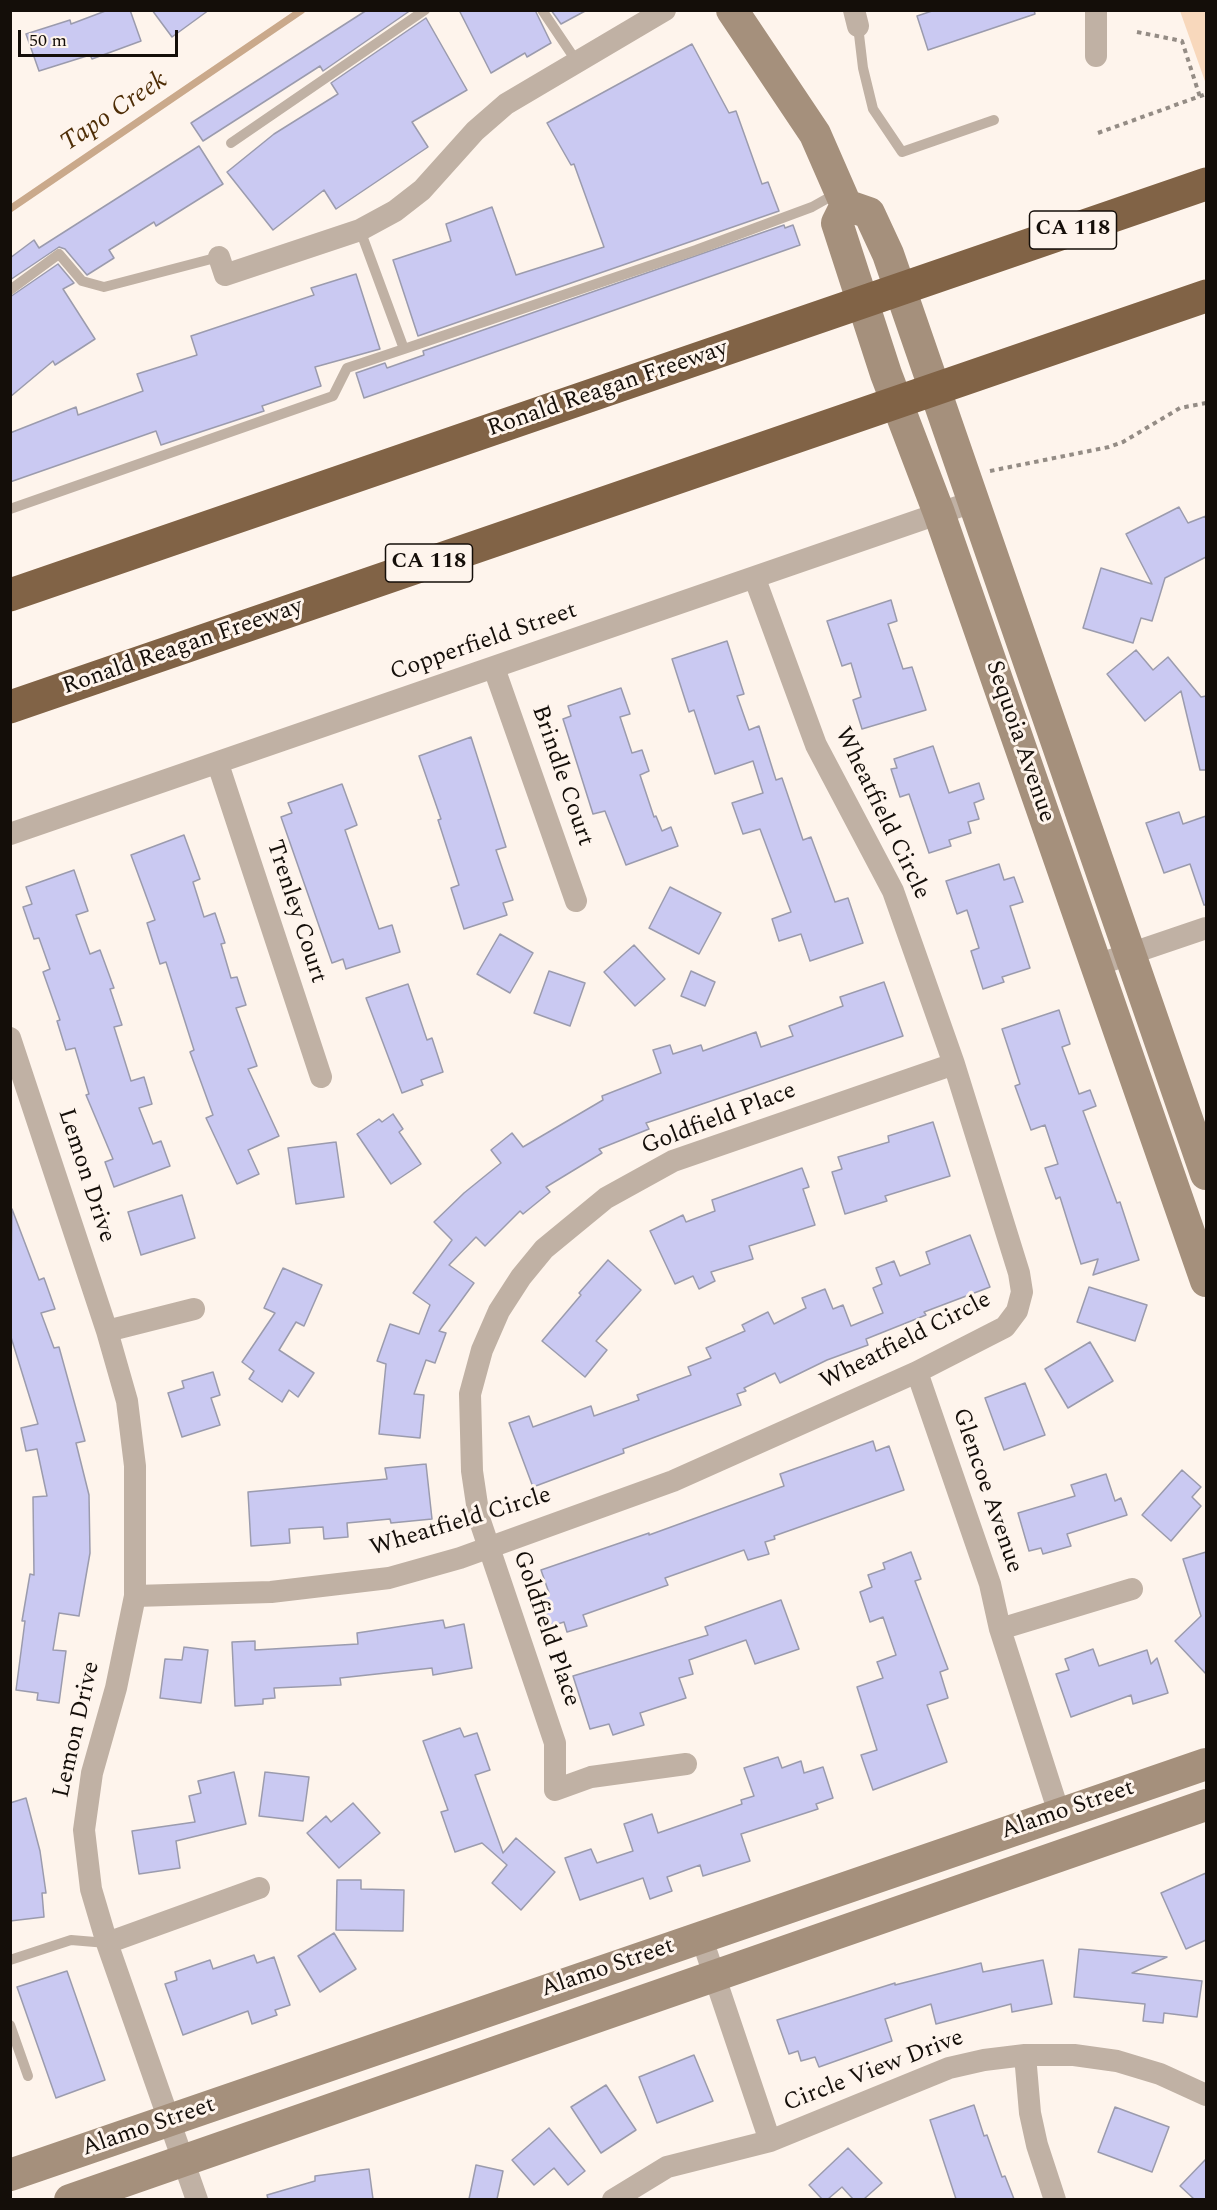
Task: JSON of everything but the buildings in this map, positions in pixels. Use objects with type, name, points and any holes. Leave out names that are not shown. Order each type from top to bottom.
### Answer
[{"type":"highway","name":"Ronald Reagan Freeway","points":[[10,595],[1206,184]]},
{"type":"highway","name":"Ronald Reagan Freeway","points":[[10,706],[1206,296]]},
{"type":"main road","points":[[732,10],[815,134],[843,198]]},
{"type":"main road","name":"Sequoia Avenue","points":[[1206,1174],[888,254],[869,213],[843,198],[837,223],[886,374],[939,513],[1206,1281]]},
{"type":"main road","name":"Alamo Street","points":[[10,2175],[1206,1764]]},
{"type":"main road","name":"Alamo Street","points":[[70,2199],[1206,1805]]},
{"type":"street","points":[[219,257],[225,275],[360,230],[395,211],[422,190],[475,131],[506,104],[665,10]]},
{"type":"street","points":[[1096,10],[1096,56]]},
{"type":"street","name":"Copperfield Street","points":[[10,834],[755,579],[975,501]]},
{"type":"street","name":"Wheatfield Circle","points":[[135,1596],[271,1592],[389,1578],[489,1546],[673,1481],[917,1372],[1005,1327],[1017,1311],[1022,1292],[1019,1273],[954,1064],[893,891],[816,745],[755,579]]},
{"type":"street","name":"Brindle Court","points":[[494,668],[576,901]]},
{"type":"street","name":"Trenley Court","points":[[218,764],[321,1077]]},
{"type":"street","points":[[1097,965],[1206,928]]},
{"type":"street","name":"Lemon Drive","points":[[10,1038],[128,1401],[135,1466],[135,1596],[116,1688],[92,1773],[84,1830],[91,1889],[107,1942],[197,2199]]},
{"type":"street","name":"Goldfield Place","points":[[686,1764],[591,1777],[555,1790],[555,1743],[479,1518],[472,1471],[470,1394],[482,1350],[499,1311],[521,1277],[544,1249],[606,1198],[673,1161],[954,1064]]},
{"type":"street","points":[[107,1331],[194,1310]]},
{"type":"street","name":"Glencoe Avenue","points":[[917,1372],[990,1584],[1000,1629],[1059,1813]]},
{"type":"street","points":[[1000,1629],[1132,1589]]},
{"type":"street","points":[[107,1942],[259,1888]]},
{"type":"street","points":[[701,1936],[770,2141]]},
{"type":"street","points":[[1026,2055],[1030,2113],[1037,2145],[1055,2199]]},
{"type":"street","name":"Circle View Drive","points":[[613,2199],[667,2167],[770,2141],[949,2068],[984,2060],[1026,2055],[1074,2055],[1117,2061],[1204,2086]]},
{"type":"lane","points":[[231,143],[425,10]]},
{"type":"lane","points":[[542,10],[577,62]]},
{"type":"lane","points":[[856,18],[863,68],[873,109],[902,152],[994,120]]},
{"type":"lane","points":[[10,509],[333,396],[347,368],[843,198]]},
{"type":"lane","points":[[360,230],[404,349]]},
{"type":"lane","points":[[10,290],[59,254],[82,281],[104,287],[219,257]]},
{"type":"lane","points":[[10,1960],[71,1940],[107,1942]]},
{"type":"lane","points":[[10,2025],[28,2076]]},
{"type":"path","points":[[1137,32],[1182,41],[1200,97]]},
{"type":"path","points":[[1098,133],[1206,94]]},
{"type":"path","points":[[990,471],[1109,447],[1123,442],[1180,408],[1206,403]]},
{"type":"shaded area","points":[[1180,11],[1206,11],[1206,84]]},
{"type":"waterway","name":"Tapo Creek","points":[[10,209],[302,10]]}]
